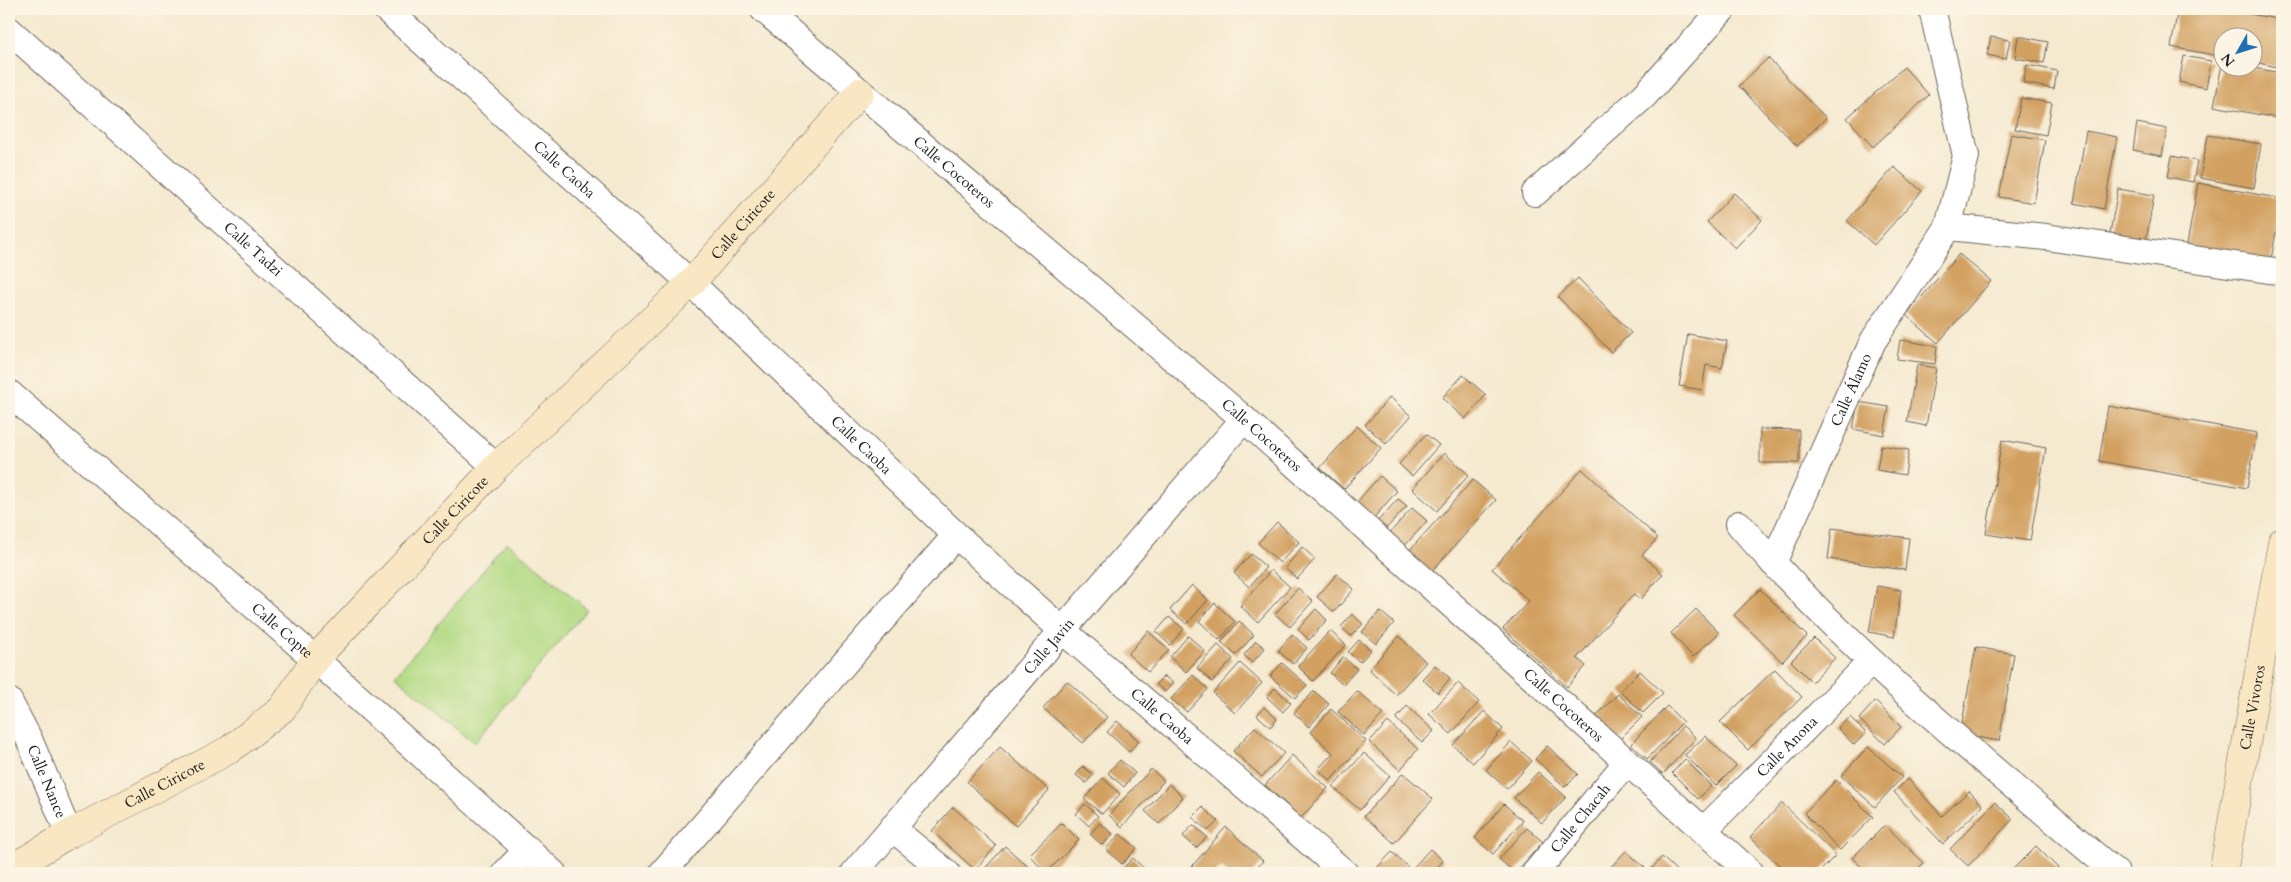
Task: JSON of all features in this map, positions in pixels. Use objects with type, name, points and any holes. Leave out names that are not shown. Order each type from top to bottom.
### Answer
[{"type":"street","name":"Calle Caoba","points":[[386,9],[691,283],[956,535],[1062,630],[1345,873]]},
{"type":"street","name":"Calle Cocoteros","points":[[763,9],[1244,419],[1751,873]]},
{"type":"street","points":[[1535,194],[1644,96],[1723,9]]},
{"type":"street","name":"Calle Álamo","points":[[1773,563],[1872,341],[1948,227],[1966,156],[1932,9]]},
{"type":"street","name":"Calle Tadzi","points":[[9,30],[496,468]]},
{"type":"street","name":"Calle Ciricote","points":[[9,870],[69,834],[229,750],[282,709],[315,659],[496,468],[691,283],[860,92]]},
{"type":"street","points":[[1948,227],[2046,237],[2282,272]]},
{"type":"street","name":"Calle Copte","points":[[9,393],[315,659],[553,873]]},
{"type":"street","name":"Calle Javin","points":[[854,873],[1244,419]]},
{"type":"street","points":[[1739,524],[1773,563],[1870,663],[2116,873]]},
{"type":"street","points":[[662,873],[956,535]]},
{"type":"street","name":"Calle Vivoros","points":[[2223,873],[2282,542]]},
{"type":"street","name":"Calle Anona","points":[[1703,831],[1870,663]]},
{"type":"street","name":"Calle Nance","points":[[9,702],[29,739],[69,834]]},
{"type":"street","name":"Calle Chacah","points":[[1535,873],[1626,762]]},
{"type":"street","points":[[892,828],[947,873]]},
{"type":"street","points":[[505,873],[528,849]]},
{"type":"green space","points":[[507,542],[587,609],[475,743],[395,676]]},
{"type":"building","points":[[2178,9],[2222,9],[2277,19],[2279,9],[2282,9],[2282,68],[2264,64],[2264,28],[2214,28],[2214,55],[2171,47]]},
{"type":"building","points":[[2018,36],[2048,42],[2044,63],[2015,58]]},
{"type":"building","points":[[1991,37],[2010,40],[2006,59],[1987,55]]},
{"type":"building","points":[[2184,56],[2211,61],[2206,88],[2179,82]]},
{"type":"building","points":[[1768,58],[1826,118],[1797,146],[1739,86]]},
{"type":"building","points":[[2027,65],[2057,71],[2054,89],[2023,83]]},
{"type":"building","points":[[1904,67],[1929,95],[1873,147],[1847,118]]},
{"type":"building","points":[[2264,70],[2282,73],[2282,119],[2214,106],[2219,78],[2264,78]]},
{"type":"building","points":[[2021,98],[2052,103],[2046,135],[2015,129]]},
{"type":"building","points":[[2137,123],[2167,129],[2162,156],[2133,150]]},
{"type":"building","points":[[2086,131],[2117,137],[2104,209],[2074,203]]},
{"type":"building","points":[[2011,134],[2045,140],[2034,203],[1999,197]]},
{"type":"building","points":[[2208,135],[2261,144],[2254,188],[2200,178]]},
{"type":"building","points":[[2172,156],[2197,161],[2193,182],[2168,177]]},
{"type":"building","points":[[1894,167],[1922,191],[1874,245],[1847,221]]},
{"type":"building","points":[[2198,183],[2282,199],[2270,265],[2186,250]]},
{"type":"building","points":[[2118,189],[2154,195],[2145,246],[2109,239]]},
{"type":"building","points":[[1734,193],[1762,220],[1735,248],[1707,222]]},
{"type":"building","points":[[1959,254],[1991,281],[1938,343],[1906,315]]},
{"type":"building","points":[[1578,278],[1631,333],[1611,352],[1558,297]]},
{"type":"building","points":[[1688,334],[1727,341],[1722,368],[1706,365],[1702,390],[1679,386]]},
{"type":"building","points":[[1900,340],[1937,346],[1935,364],[1897,359]]},
{"type":"building","points":[[1917,365],[1936,368],[1926,426],[1907,422]]},
{"type":"building","points":[[1463,375],[1486,395],[1465,419],[1442,398]]},
{"type":"building","points":[[1390,397],[1411,416],[1386,444],[1365,425]]},
{"type":"building","points":[[1858,402],[1889,407],[1884,435],[1853,429]]},
{"type":"building","points":[[2108,406],[2257,433],[2247,488],[2099,461]]},
{"type":"building","points":[[1357,426],[1381,448],[1344,489],[1320,468]]},
{"type":"building","points":[[1760,429],[1799,430],[1799,463],[1760,463]]},
{"type":"building","points":[[1426,434],[1439,445],[1412,476],[1399,464]]},
{"type":"building","points":[[2002,440],[2046,448],[2030,541],[1986,534]]},
{"type":"building","points":[[1881,445],[1909,450],[1905,475],[1877,470]]},
{"type":"building","points":[[1444,453],[1469,475],[1437,511],[1412,489]]},
{"type":"building","points":[[1582,469],[1658,538],[1642,555],[1663,574],[1640,600],[1634,594],[1577,658],[1586,666],[1567,687],[1503,629],[1529,601],[1492,569]]},
{"type":"building","points":[[1380,476],[1397,491],[1371,521],[1354,505]]},
{"type":"building","points":[[1473,480],[1496,500],[1431,572],[1408,552]]},
{"type":"building","points":[[1398,499],[1407,506],[1384,531],[1376,523]]},
{"type":"building","points":[[1412,508],[1427,521],[1401,550],[1386,537]]},
{"type":"building","points":[[1277,522],[1299,542],[1280,563],[1258,543]]},
{"type":"building","points":[[1832,528],[1909,538],[1905,570],[1828,559]]},
{"type":"building","points":[[1302,547],[1315,559],[1297,579],[1285,568]]},
{"type":"building","points":[[1251,554],[1266,567],[1249,587],[1234,573]]},
{"type":"building","points":[[1271,570],[1290,587],[1258,622],[1240,606]]},
{"type":"building","points":[[1337,574],[1354,589],[1334,612],[1317,597]]},
{"type":"building","points":[[1192,585],[1208,600],[1187,624],[1170,610]]},
{"type":"building","points":[[1877,586],[1901,590],[1894,637],[1869,632]]},
{"type":"building","points":[[1298,588],[1313,601],[1290,627],[1275,614]]},
{"type":"building","points":[[1760,589],[1807,636],[1782,662],[1734,615]]},
{"type":"building","points":[[1215,603],[1235,622],[1219,640],[1199,621]]},
{"type":"building","points":[[1316,609],[1327,620],[1309,640],[1298,629]]},
{"type":"building","points":[[1696,609],[1719,633],[1693,657],[1671,633]]},
{"type":"building","points":[[1380,611],[1394,623],[1376,644],[1362,632]]},
{"type":"building","points":[[1352,614],[1363,624],[1351,636],[1341,627]]},
{"type":"building","points":[[1169,617],[1184,629],[1170,645],[1156,632]]},
{"type":"building","points":[[1239,621],[1254,635],[1236,655],[1221,642]]},
{"type":"building","points":[[1148,631],[1169,650],[1148,672],[1128,654]]},
{"type":"building","points":[[1330,631],[1346,645],[1313,681],[1298,666]]},
{"type":"building","points":[[1292,634],[1307,648],[1293,664],[1278,651]]},
{"type":"building","points":[[1188,636],[1205,651],[1186,672],[1170,657]]},
{"type":"building","points":[[1399,636],[1426,662],[1396,695],[1369,669]]},
{"type":"building","points":[[1814,638],[1835,658],[1812,682],[1791,661]]},
{"type":"building","points":[[1359,640],[1371,650],[1360,662],[1348,652]]},
{"type":"building","points":[[1256,641],[1265,648],[1252,663],[1244,655]]},
{"type":"building","points":[[1218,645],[1233,659],[1212,682],[1197,668]]},
{"type":"building","points":[[1976,647],[2014,654],[1999,741],[1960,734]]},
{"type":"building","points":[[1343,657],[1357,669],[1343,685],[1330,673]]},
{"type":"building","points":[[1240,663],[1262,683],[1235,713],[1213,693]]},
{"type":"building","points":[[1282,663],[1307,685],[1295,698],[1270,676]]},
{"type":"building","points":[[1435,665],[1450,678],[1438,693],[1422,679]]},
{"type":"building","points":[[1775,669],[1802,697],[1748,750],[1720,722]]},
{"type":"building","points":[[1640,671],[1663,693],[1643,713],[1620,691]]},
{"type":"building","points":[[1193,675],[1208,689],[1187,712],[1171,699]]},
{"type":"building","points":[[1164,676],[1173,683],[1165,692],[1156,684]]},
{"type":"building","points":[[1067,681],[1107,717],[1083,743],[1043,708]]},
{"type":"building","points":[[1458,683],[1479,702],[1451,734],[1429,714]]},
{"type":"building","points":[[1275,688],[1291,703],[1283,712],[1267,697]]},
{"type":"building","points":[[1314,691],[1329,704],[1309,727],[1294,713]]},
{"type":"building","points":[[1357,691],[1383,714],[1364,735],[1338,712]]},
{"type":"building","points":[[1618,694],[1642,717],[1619,740],[1595,717]]},
{"type":"building","points":[[1875,701],[1901,727],[1885,744],[1859,719]]},
{"type":"building","points":[[1407,706],[1434,731],[1422,743],[1396,719]]},
{"type":"building","points":[[1667,706],[1683,722],[1647,759],[1631,744]]},
{"type":"building","points":[[1264,707],[1277,719],[1270,727],[1257,715]]},
{"type":"building","points":[[1331,709],[1366,741],[1330,781],[1318,769],[1333,753],[1311,732]]},
{"type":"building","points":[[1484,711],[1503,729],[1473,763],[1453,745]]},
{"type":"building","points":[[1850,717],[1866,733],[1854,745],[1838,728]]},
{"type":"building","points":[[1117,721],[1139,741],[1129,752],[1107,732]]},
{"type":"building","points":[[1388,722],[1418,749],[1400,770],[1369,742]]},
{"type":"building","points":[[1683,726],[1696,738],[1663,774],[1650,762]]},
{"type":"building","points":[[1255,727],[1284,753],[1262,777],[1233,751]]},
{"type":"building","points":[[1705,736],[1736,766],[1716,786],[1685,755]]},
{"type":"building","points":[[1511,742],[1532,761],[1507,789],[1486,770]]},
{"type":"building","points":[[1547,746],[1578,774],[1565,787],[1535,759]]},
{"type":"building","points":[[1000,747],[1049,790],[1016,826],[967,782]]},
{"type":"building","points":[[1868,747],[1902,777],[1875,807],[1841,776]]},
{"type":"building","points":[[1364,753],[1390,776],[1360,810],[1333,787]]},
{"type":"building","points":[[1292,755],[1328,788],[1301,818],[1265,785]]},
{"type":"building","points":[[1685,759],[1711,786],[1698,799],[1672,773]]},
{"type":"building","points":[[1120,760],[1135,773],[1124,787],[1108,773]]},
{"type":"building","points":[[1083,766],[1093,775],[1086,783],[1076,775]]},
{"type":"building","points":[[1151,769],[1164,781],[1122,827],[1109,815]]},
{"type":"building","points":[[1538,772],[1566,797],[1542,823],[1514,798]]},
{"type":"building","points":[[1403,773],[1433,799],[1394,843],[1364,816]]},
{"type":"building","points":[[1103,778],[1120,794],[1102,814],[1084,799]]},
{"type":"building","points":[[1908,779],[1942,816],[1969,791],[1983,806],[1943,844],[1894,792]]},
{"type":"building","points":[[1836,780],[1873,817],[1840,850],[1804,813]]},
{"type":"building","points":[[1169,784],[1183,797],[1159,824],[1145,811]]},
{"type":"building","points":[[1995,802],[2013,819],[1968,866],[1950,849]]},
{"type":"building","points":[[1782,803],[1836,855],[1818,873],[1787,873],[1750,837]]},
{"type":"building","points":[[1085,804],[1098,816],[1089,826],[1076,814]]},
{"type":"building","points":[[1504,804],[1523,821],[1493,854],[1475,838]]},
{"type":"building","points":[[953,807],[996,846],[975,870],[932,831]]},
{"type":"building","points":[[1202,807],[1218,821],[1208,831],[1192,817]]},
{"type":"building","points":[[1062,823],[1079,840],[1046,873],[1029,855]]},
{"type":"building","points":[[1100,823],[1113,834],[1102,845],[1090,834]]},
{"type":"building","points":[[1193,825],[1207,837],[1196,848],[1183,836]]},
{"type":"building","points":[[1885,825],[1924,863],[1913,873],[1868,873],[1852,858]]},
{"type":"building","points":[[1226,827],[1263,861],[1252,873],[1228,873],[1221,867],[1216,873],[1186,873]]},
{"type":"building","points":[[1527,828],[1543,842],[1515,873],[1499,859]]},
{"type":"building","points":[[1120,834],[1137,848],[1122,864],[1106,849]]},
{"type":"building","points":[[1005,846],[1035,873],[981,873]]},
{"type":"building","points":[[2036,846],[2061,871],[2059,873],[2009,873]]},
{"type":"building","points":[[1430,849],[1443,861],[1432,873],[1417,873],[1412,869]]},
{"type":"building","points":[[1626,851],[1645,868],[1641,873],[1605,873]]},
{"type":"building","points":[[1392,852],[1409,868],[1404,873],[1372,873]]},
{"type":"building","points":[[1662,857],[1679,873],[1648,873]]},
{"type":"building","points":[[1133,858],[1149,873],[1118,873]]}]
